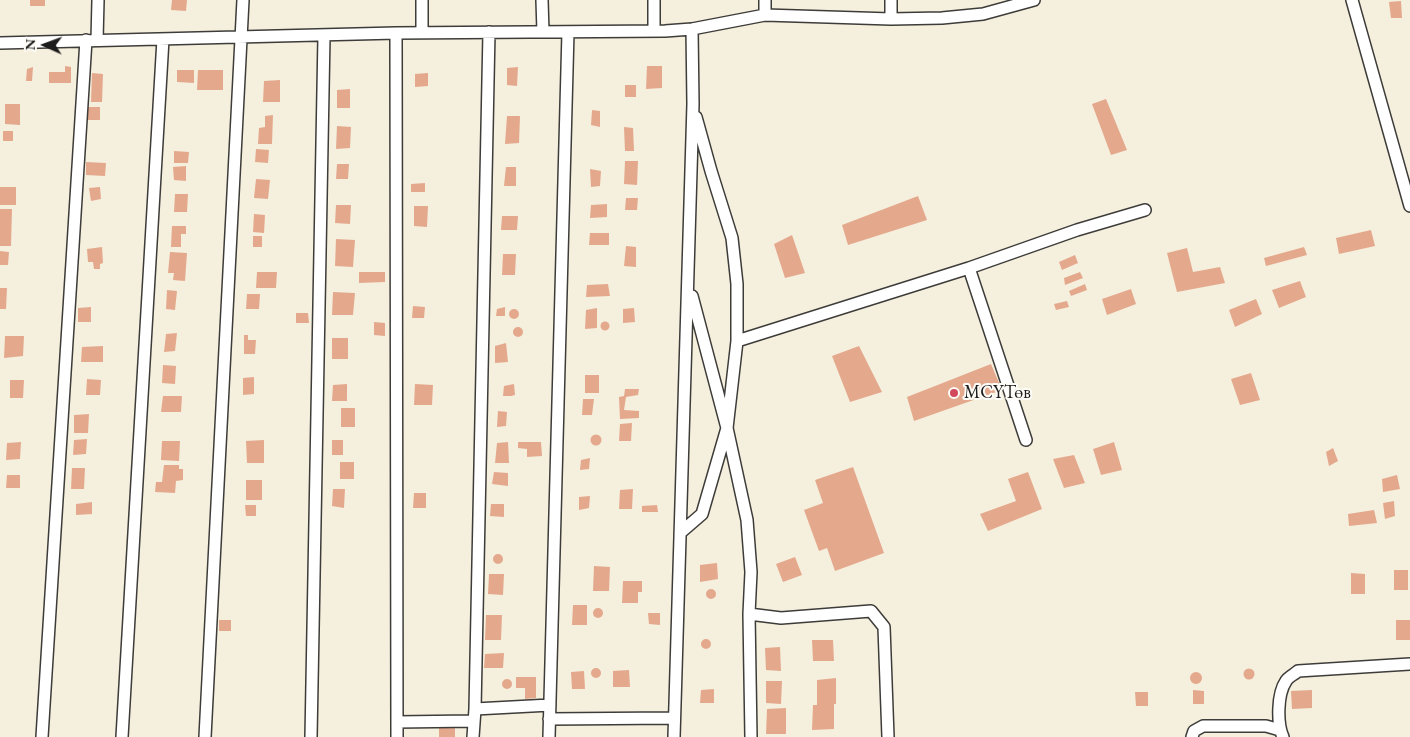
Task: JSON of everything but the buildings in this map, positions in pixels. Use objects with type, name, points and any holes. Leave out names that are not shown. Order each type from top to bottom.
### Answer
[{"type":"street","points":[[42,737],[91,40],[98,0]]},
{"type":"street","points":[[205,737],[243,0]]},
{"type":"street","points":[[422,0],[422,33]]},
{"type":"street","points":[[542,0],[543,32]]},
{"type":"street","points":[[654,0],[654,31]]},
{"type":"street","points":[[765,0],[765,15]]},
{"type":"street","points":[[891,0],[891,19]]},
{"type":"street","points":[[0,42],[396,33],[654,31],[692,29],[765,15],[891,19],[942,18],[983,14],[1018,2],[1034,0]]},
{"type":"street","points":[[1352,0],[1410,206]]},
{"type":"street","points":[[674,737],[693,104],[692,29]]},
{"type":"street","points":[[473,737],[489,32]]},
{"type":"street","points":[[549,737],[568,32]]},
{"type":"street","points":[[396,33],[397,737]]},
{"type":"street","points":[[311,737],[324,36]]},
{"type":"street","points":[[122,737],[163,39]]},
{"type":"street","points":[[680,533],[702,514],[726,428],[737,341],[737,284],[732,238],[693,104]]},
{"type":"street","points":[[737,341],[1145,210]]},
{"type":"street","points":[[969,268],[1026,440]]},
{"type":"street","points":[[688,283],[726,428],[747,520],[751,572],[749,614],[751,737]]},
{"type":"street","points":[[749,614],[781,618],[870,611],[884,627],[888,737]]},
{"type":"street","points":[[1192,737],[1194,731],[1203,726],[1266,726],[1281,733],[1279,700],[1286,681],[1298,670],[1410,664]]},
{"type":"street","points":[[475,709],[550,705]]},
{"type":"street","points":[[549,719],[674,718]]},
{"type":"street","points":[[397,722],[473,722]]},
{"type":"place","name":"МСҮТөв","points":[[954,393]]}]
